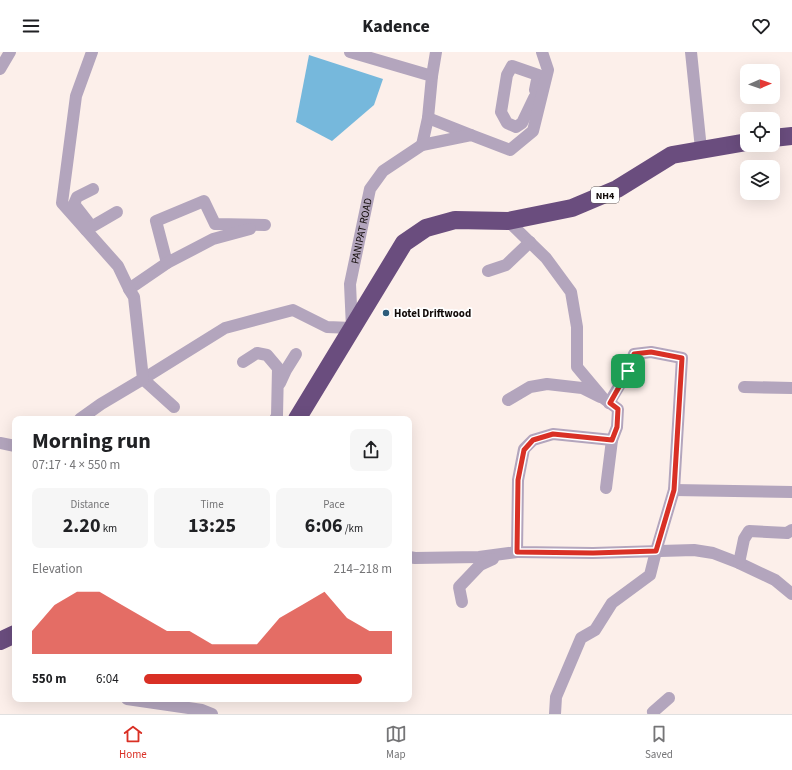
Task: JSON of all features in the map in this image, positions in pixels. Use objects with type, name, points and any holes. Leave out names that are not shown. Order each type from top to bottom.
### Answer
[{"type":"highway","points":[[780,137],[792,136]]},
{"type":"highway","name":"NH4","points":[[299,416],[404,243],[426,228],[455,220],[508,221],[572,208],[617,190],[672,155],[740,143]]},
{"type":"highway","points":[[0,640],[12,635]]},
{"type":"street","points":[[0,69],[10,52]]},
{"type":"street","points":[[89,228],[62,203],[76,96],[92,52]]},
{"type":"street","points":[[350,52],[432,76]]},
{"type":"street","points":[[422,145],[428,118],[436,52]]},
{"type":"street","points":[[428,118],[510,150],[533,130],[537,99],[538,75],[512,66],[507,75],[501,112],[507,123],[516,127],[522,123],[537,99],[548,70],[542,52]]},
{"type":"street","points":[[691,52],[701,149]]},
{"type":"street","name":"PANIPAT ROAD","points":[[352,328],[350,284],[370,190],[383,171],[422,145],[470,135]]},
{"type":"street","points":[[93,189],[77,197],[74,204],[89,228],[118,266],[134,297],[143,379],[174,407]]},
{"type":"street","points":[[129,289],[167,263],[213,239],[264,225],[215,224],[204,201],[156,221],[167,263]]},
{"type":"street","points":[[89,228],[117,212]]},
{"type":"street","points":[[508,221],[546,258],[571,292],[577,327],[577,367],[606,401]]},
{"type":"street","points":[[488,271],[506,265],[530,242]]},
{"type":"street","points":[[84,416],[101,404],[225,328],[293,310],[327,328],[352,328]]},
{"type":"street","points":[[555,714],[556,697],[580,638],[595,630],[612,603],[650,575],[674,490],[682,358],[651,352],[634,354],[628,371],[606,401]]},
{"type":"street","points":[[243,362],[257,353],[267,355],[278,368],[277,416]]},
{"type":"street","points":[[278,386],[296,354]]},
{"type":"street","points":[[508,400],[530,387],[547,384],[582,388],[618,409],[617,427],[612,440],[606,488]]},
{"type":"street","points":[[744,386],[792,388]]},
{"type":"street","points":[[511,553],[518,480],[524,450],[533,440],[553,434],[612,440]]},
{"type":"street","points":[[0,443],[12,445]]},
{"type":"street","points":[[674,490],[792,492]]},
{"type":"street","points":[[739,563],[744,538],[749,531],[787,533],[792,530]]},
{"type":"street","points":[[412,558],[479,557],[511,553],[593,553],[694,550],[713,553],[739,563],[775,580],[792,594]]},
{"type":"street","points":[[462,602],[459,587],[480,565],[511,553]]},
{"type":"street","points":[[654,714],[653,712],[669,698]]},
{"type":"street","points":[[144,702],[206,713]]},
{"type":"water","points":[[309,55],[383,79],[374,105],[332,141],[296,122]]},
{"type":"place","name":"Hotel Driftwood","points":[[386,313]]},
{"type":"route","points":[[651,352],[682,358],[674,490],[656,551],[593,553],[517,552],[518,480],[524,450],[533,440],[553,434],[612,440],[617,427],[618,409],[610,403],[628,371],[634,354],[651,352]]}]
